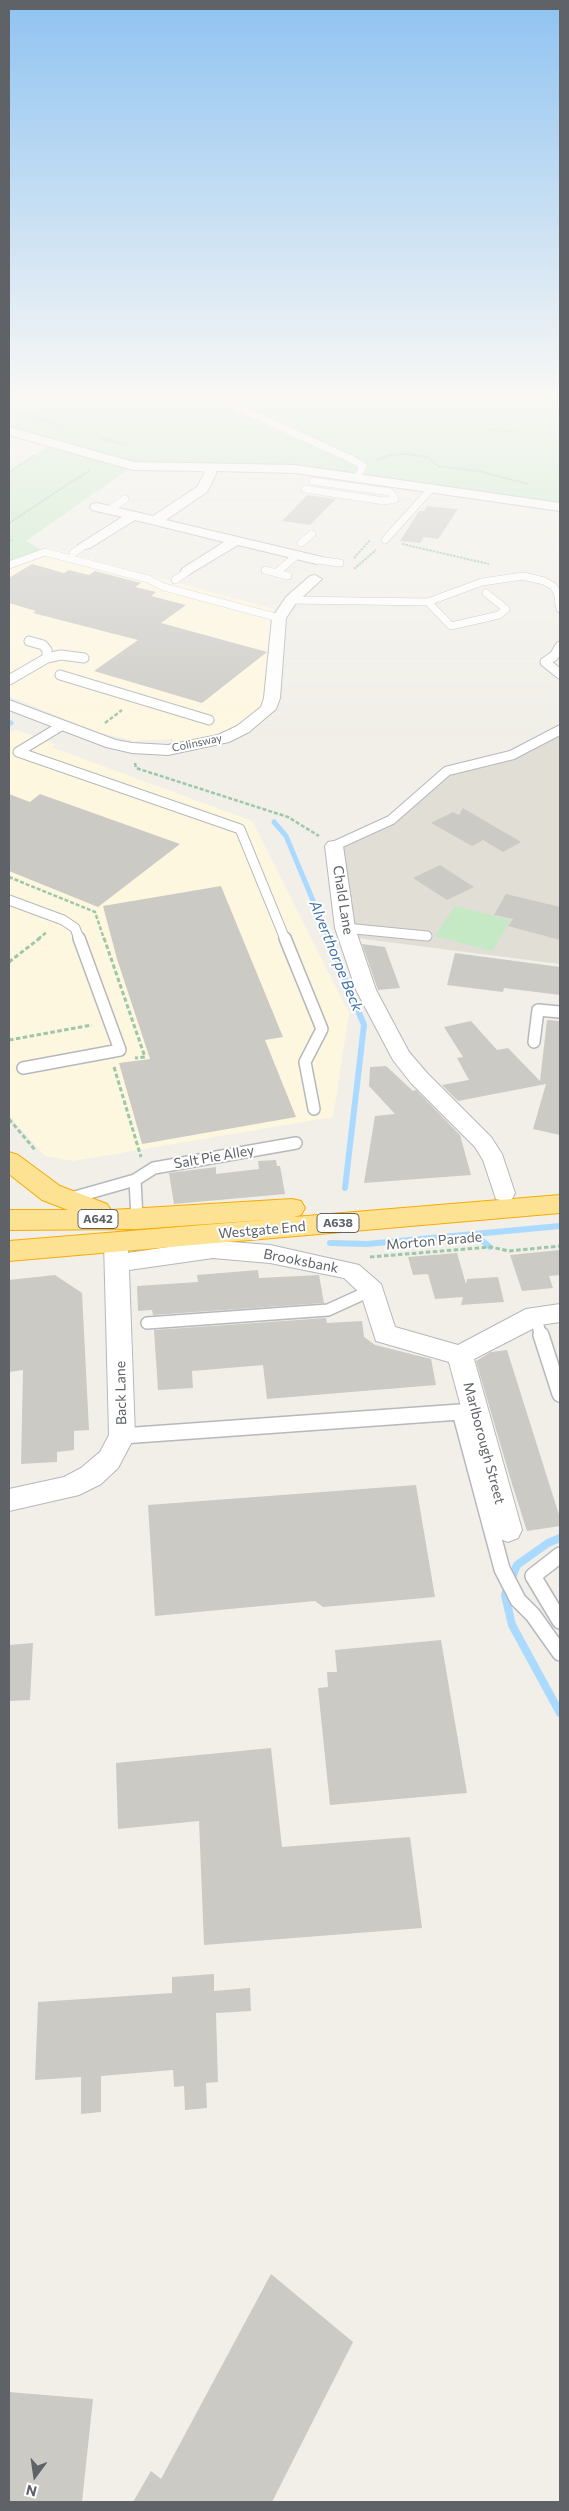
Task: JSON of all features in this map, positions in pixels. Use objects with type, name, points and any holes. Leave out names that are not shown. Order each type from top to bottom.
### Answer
[{"type":"highway","points":[[9,1161],[51,1193],[62,1209]]},
{"type":"highway","name":"Westgate End","points":[[62,1209],[136,1219],[504,1193],[560,1186]]},
{"type":"highway","points":[[9,1200],[9,1220]]},
{"type":"highway","name":"Westgate End","points":[[9,1251],[54,1247],[117,1253],[560,1204]]},
{"type":"highway","name":"A642","points":[[9,1220],[62,1209]]},
{"type":"street","points":[[115,511],[236,540],[295,551],[317,560]]},
{"type":"street","points":[[155,521],[169,511]]},
{"type":"street","points":[[85,545],[133,516]]},
{"type":"street","points":[[188,571],[236,540]]},
{"type":"street","points":[[279,618],[292,600],[315,579]]},
{"type":"street","name":"Colinsway","points":[[9,705],[112,744],[132,748],[168,750],[223,738],[242,729],[259,718],[268,709],[272,698],[279,618]]},
{"type":"street","name":"Chald Lane","points":[[334,846],[345,928],[366,990],[400,1055],[419,1078],[483,1142],[494,1160],[504,1193]]},
{"type":"street","name":"Brooksbank","points":[[203,1242],[351,1271],[372,1290]]},
{"type":"street","name":"Back Lane","points":[[9,1500],[69,1487],[92,1476],[109,1460],[122,1436],[117,1253]]},
{"type":"street","points":[[372,1290],[385,1334],[460,1355],[535,1316],[560,1313]]},
{"type":"street","name":"Marlborough Street","points":[[460,1355],[508,1530]]},
{"type":"lane","points":[[385,540],[411,511]]},
{"type":"lane","points":[[276,573],[312,534]]},
{"type":"lane","points":[[73,553],[85,545]]},
{"type":"lane","points":[[9,565],[45,552],[148,578],[164,587],[279,618]]},
{"type":"lane","points":[[317,560],[340,563]]},
{"type":"lane","points":[[265,570],[288,576]]},
{"type":"lane","points":[[175,580],[188,571]]},
{"type":"lane","points":[[292,600],[428,602],[482,582],[506,577],[534,577],[557,587],[560,609]]},
{"type":"lane","points":[[428,602],[451,626],[499,616],[506,609],[486,593]]},
{"type":"lane","points":[[29,641],[42,645],[47,650],[47,658]]},
{"type":"lane","points":[[560,646],[557,654],[545,662],[560,674]]},
{"type":"lane","points":[[9,680],[19,676],[47,658],[61,655],[84,658]]},
{"type":"lane","points":[[60,675],[209,720]]},
{"type":"lane","points":[[61,726],[18,752],[240,829],[322,1029],[305,1062],[314,1109]]},
{"type":"lane","name":"Chald Lane","points":[[334,846],[391,820],[448,771],[460,766],[512,755],[560,730]]},
{"type":"lane","points":[[9,900],[63,920],[75,928],[112,1022],[120,1050],[23,1068]]},
{"type":"lane","points":[[345,928],[426,936]]},
{"type":"lane","points":[[534,1042],[538,1010],[560,1012]]},
{"type":"lane","name":"Salt Pie Alley","points":[[62,1209],[135,1180],[154,1168],[296,1143]]},
{"type":"lane","points":[[135,1180],[136,1219]]},
{"type":"lane","points":[[147,1323],[328,1310],[372,1290]]},
{"type":"lane","points":[[535,1316],[560,1394]]},
{"type":"lane","points":[[122,1436],[460,1412],[502,1569],[518,1600],[533,1615],[560,1653]]},
{"type":"lane","points":[[560,1556],[533,1576],[560,1621]]},
{"type":"path","points":[[9,523],[27,511]]},
{"type":"path","points":[[9,540],[13,541]]},
{"type":"path","points":[[385,540],[496,566]]},
{"type":"path","points":[[112,744],[114,736],[102,726],[138,698]]},
{"type":"path","points":[[132,748],[136,768],[288,817],[334,846]]},
{"type":"path","points":[[9,962],[82,906]]},
{"type":"path","points":[[9,1040],[133,1018]]},
{"type":"path","name":"Morton Parade","points":[[364,1258],[490,1247],[509,1251],[560,1246]]},
{"type":"shaded area","points":[[47,547],[274,609],[263,704],[251,718],[226,731],[203,738],[176,742],[172,739],[135,741],[100,733],[9,696],[9,683],[23,679],[9,676],[9,565],[45,552]]},
{"type":"shaded area","points":[[17,730],[55,744],[51,747],[252,821],[349,1013],[333,1117],[73,1161],[45,1156],[9,1116],[9,732]]},
{"type":"shaded area","points":[[560,731],[560,964],[348,937],[334,846],[391,820],[441,775],[512,755]]},
{"type":"green space","points":[[9,511],[69,511],[26,541],[45,552],[9,565]]},
{"type":"green space","points":[[455,906],[511,920],[492,951],[435,936]]},
{"type":"building","points":[[291,511],[324,511],[310,525],[282,521]]},
{"type":"building","points":[[419,511],[457,511],[438,539],[424,537],[420,543],[400,541]]},
{"type":"building","points":[[32,564],[64,573],[69,570],[89,575],[95,571],[141,583],[135,587],[156,592],[151,596],[186,605],[161,623],[267,652],[202,703],[94,671],[138,640],[33,613],[36,611],[9,603],[9,578]]},
{"type":"building","points":[[9,794],[30,802],[40,794],[180,844],[98,907],[9,871]]},
{"type":"building","points":[[463,808],[521,842],[503,852],[483,840],[472,846],[431,823],[453,812],[459,815]]},
{"type":"building","points":[[440,865],[474,887],[447,900],[413,878]]},
{"type":"building","points":[[221,886],[283,1037],[265,1040],[296,1117],[142,1144],[119,1063],[150,1059],[117,959],[103,906]]},
{"type":"building","points":[[506,894],[560,907],[560,940],[508,926],[513,919],[494,915]]},
{"type":"building","points":[[362,944],[385,947],[400,988],[378,990]]},
{"type":"building","points":[[455,953],[560,967],[560,995],[504,988],[503,992],[447,985]]},
{"type":"building","points":[[547,1020],[560,1021],[560,1135],[533,1129],[546,1084],[458,1101],[442,1085],[469,1080],[457,1058],[463,1057],[444,1027],[471,1021],[497,1050],[508,1048],[540,1081]]},
{"type":"building","points":[[386,1066],[413,1091],[416,1090],[460,1135],[471,1175],[364,1183],[375,1116],[395,1114],[369,1086],[370,1067]]},
{"type":"building","points":[[276,1160],[277,1166],[280,1166],[285,1194],[174,1204],[169,1173],[216,1167],[216,1174],[259,1169],[258,1161]]},
{"type":"building","points":[[560,1250],[560,1275],[549,1276],[553,1288],[522,1291],[510,1255]]},
{"type":"building","points":[[457,1253],[466,1284],[467,1279],[498,1277],[504,1302],[461,1305],[463,1297],[435,1299],[428,1274],[413,1275],[408,1257]]},
{"type":"building","points":[[258,1270],[259,1278],[319,1275],[324,1303],[153,1315],[152,1310],[138,1311],[137,1286],[198,1282],[197,1275]]},
{"type":"building","points":[[55,1275],[82,1293],[89,1430],[74,1431],[74,1450],[57,1452],[57,1462],[21,1464],[23,1370],[9,1372],[9,1280]]},
{"type":"building","points":[[326,1318],[327,1323],[362,1321],[364,1337],[375,1345],[431,1359],[436,1385],[267,1399],[263,1365],[192,1371],[193,1388],[158,1390],[154,1330]]},
{"type":"building","points":[[507,1350],[560,1518],[560,1526],[527,1531],[512,1484],[476,1361],[491,1352]]},
{"type":"building","points":[[416,1485],[435,1597],[323,1607],[315,1601],[155,1616],[148,1505]]},
{"type":"building","points":[[441,1640],[467,1793],[330,1805],[318,1688],[328,1687],[327,1672],[337,1672],[335,1650]]},
{"type":"building","points":[[33,1643],[30,1700],[9,1701],[9,1645]]},
{"type":"building","points":[[271,1748],[282,1847],[410,1837],[422,1928],[204,1945],[199,1821],[118,1829],[116,1763]]},
{"type":"building","points":[[214,1974],[214,1991],[250,1988],[251,2011],[216,2013],[218,2082],[206,2083],[207,2108],[185,2110],[184,2086],[174,2087],[173,2070],[101,2076],[101,2112],[81,2114],[81,2077],[35,2080],[38,2002],[172,1993],[172,1977]]},
{"type":"building","points":[[271,2274],[353,2342],[272,2502],[133,2502],[151,2471],[161,2479]]},
{"type":"building","points":[[9,2392],[93,2399],[82,2502],[9,2502]]},
{"type":"waterway","name":"Alverthorpe Beck","points":[[274,822],[286,836],[329,939]]},
{"type":"waterway","name":"Alverthorpe Beck","points":[[328,938],[364,1025],[345,1188]]},
{"type":"waterway","name":"Alverthorpe Beck","points":[[330,1243],[367,1244],[560,1226]]},
{"type":"waterway","points":[[475,1235],[490,1247]]},
{"type":"waterway","points":[[560,1538],[548,1543],[517,1565],[505,1595],[512,1625],[560,1713]]}]
